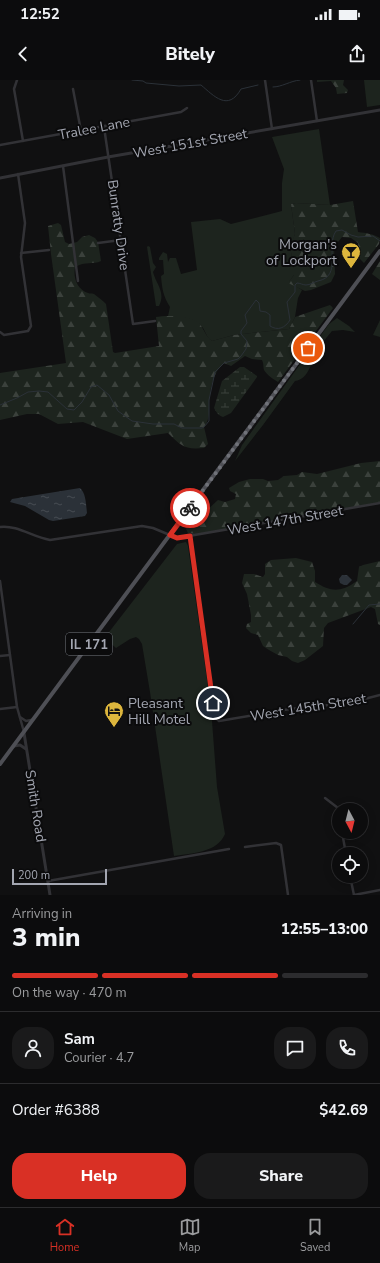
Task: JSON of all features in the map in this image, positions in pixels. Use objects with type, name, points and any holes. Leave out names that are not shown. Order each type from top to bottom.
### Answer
[{"type":"main road","name":"IL 171","points":[[0,764],[380,251]]},
{"type":"street","points":[[17,80],[14,89],[23,141]]},
{"type":"street","points":[[265,80],[272,129]]},
{"type":"street","points":[[310,80],[317,121]]},
{"type":"street","points":[[73,89],[81,131]]},
{"type":"street","name":"Tralee Lane","points":[[0,145],[181,112],[187,108]]},
{"type":"street","name":"West 151st Street","points":[[0,178],[108,157],[380,110]]},
{"type":"street","name":"Bunratty Drive","points":[[104,127],[133,324],[155,321]]},
{"type":"street","points":[[63,166],[78,281]]},
{"type":"street","points":[[0,332],[4,335],[28,331],[31,326],[21,254],[25,223],[18,174]]},
{"type":"street","points":[[98,243],[121,240]]},
{"type":"street","points":[[21,254],[49,250]]},
{"type":"street","name":"West 147th Street","points":[[0,527],[13,527],[36,537],[50,540],[137,526],[153,528],[177,538],[380,503]]},
{"type":"street","name":"West 145th Street","points":[[190,536],[215,717],[219,721],[290,708],[315,707],[349,702],[380,695]]},
{"type":"street","name":"Smith Road","points":[[0,582],[17,707],[24,732],[50,895]]},
{"type":"street","points":[[0,656],[10,655]]},
{"type":"street","points":[[0,709],[17,707]]},
{"type":"street","points":[[20,718],[26,721],[33,720]]},
{"type":"street","points":[[14,746],[20,745],[26,749]]},
{"type":"street","points":[[325,798],[332,803]]},
{"type":"street","points":[[245,847],[276,843],[281,845],[288,895]]},
{"type":"street","points":[[48,881],[229,849]]},
{"type":"street","points":[[351,883],[354,895],[380,890]]},
{"type":"green space","points":[[317,80],[344,80],[343,85],[348,90],[347,93],[337,94],[336,88],[331,81],[317,82]]},
{"type":"green space","points":[[364,80],[380,80],[380,105],[367,107]]},
{"type":"green space","points":[[319,129],[330,205],[291,204],[295,234],[293,240],[289,241],[294,275],[289,282],[302,290],[298,298],[295,317],[289,329],[234,335],[212,341],[196,321],[187,318],[168,316],[170,307],[163,292],[161,276],[164,274],[163,260],[159,260],[163,252],[167,254],[168,262],[170,258],[176,258],[181,274],[197,270],[191,222],[220,219],[231,224],[282,211],[282,183],[284,169],[272,137]]},
{"type":"green space","points":[[353,201],[358,232],[367,233],[380,238],[379,244],[364,263],[360,259],[358,243],[351,238],[342,237],[334,247],[335,274],[331,282],[305,291],[288,283],[294,275],[289,241],[293,239],[295,234],[291,204],[330,205]]},
{"type":"green space","points":[[58,223],[61,225],[65,242],[69,244],[77,242],[82,237],[89,235],[95,238],[98,242],[101,261],[82,264],[75,267],[75,279],[81,289],[94,294],[106,304],[113,352],[115,353],[159,346],[156,317],[178,316],[196,320],[212,341],[234,335],[289,329],[295,317],[330,305],[333,308],[278,382],[265,372],[262,360],[252,359],[245,356],[231,366],[224,363],[220,367],[211,387],[209,415],[204,427],[208,444],[204,448],[188,448],[176,441],[168,433],[127,439],[83,422],[58,424],[39,414],[27,414],[0,420],[0,373],[66,363],[48,226]]},
{"type":"green space","points":[[148,246],[150,247],[153,263],[156,267],[153,272],[154,276],[161,292],[161,301],[159,306],[156,306]]},
{"type":"green space","points":[[380,261],[380,280],[372,274]]},
{"type":"green space","points":[[337,318],[355,332],[343,330],[332,331],[318,349],[307,373],[300,380],[295,381],[235,461],[242,445],[329,324]]},
{"type":"green space","points":[[380,320],[380,337],[373,335]]},
{"type":"green space","points":[[240,367],[244,367],[257,377],[231,413],[223,417],[218,414],[214,408],[222,381]]},
{"type":"green space","points":[[380,461],[380,503],[196,534],[188,533],[186,529],[194,520],[201,522],[205,512],[218,500],[225,502],[235,499],[236,494],[230,491],[229,488],[239,482],[250,479],[263,479],[268,481],[278,480],[284,476],[297,475],[302,472],[317,474],[361,463]]},
{"type":"green space","points":[[186,542],[188,546],[211,708],[217,787],[225,834],[216,845],[210,849],[196,853],[174,856],[142,644],[136,637],[116,648],[108,641],[106,636],[177,544]]},
{"type":"green space","points":[[296,558],[312,562],[315,571],[315,582],[326,588],[336,590],[346,588],[357,581],[359,567],[380,561],[380,625],[378,624],[375,609],[371,607],[328,623],[324,628],[323,646],[305,660],[298,663],[287,657],[278,655],[263,646],[258,635],[251,633],[246,628],[247,624],[251,622],[251,615],[247,594],[242,583],[244,574],[254,574],[263,577],[265,574],[265,564],[271,560]]},
{"type":"water","points":[[80,488],[85,499],[87,513],[85,516],[53,521],[25,506],[10,502],[12,499]]},
{"type":"water","points":[[342,575],[347,575],[352,580],[347,585],[340,583],[339,579]]},
{"type":"waterway","points":[[132,80],[143,81],[146,83],[179,86],[201,85],[211,94],[221,100],[226,101],[231,100],[241,89],[258,85]]},
{"type":"waterway","points":[[273,87],[300,80]]},
{"type":"waterway","points":[[0,405],[28,392],[39,391],[48,392],[67,409],[74,410],[82,402],[91,387],[97,385],[109,395],[118,411],[132,421],[153,424],[174,424],[182,428],[202,428],[209,421],[209,400],[215,372],[224,363],[238,359],[246,349],[247,341],[241,334],[241,331],[247,323],[245,315],[256,300],[259,303],[260,311],[266,312],[270,315],[270,326],[273,328],[284,327],[290,320],[287,302],[295,292],[295,285],[297,283],[309,285],[326,278],[330,273],[332,267],[332,245],[336,231],[342,230],[358,237],[373,236],[380,241]]},
{"type":"waterway","points":[[353,624],[369,605],[380,604]]},
{"type":"way so far","points":[[190,508],[308,348]]},
{"type":"place","name":"Morgan's of Lockport","points":[[351,269]]},
{"type":"place","name":"Pleasant Hill Motel","points":[[114,728]]},
{"type":"route","points":[[190,508],[170,535],[177,538],[190,536],[213,703]]}]
